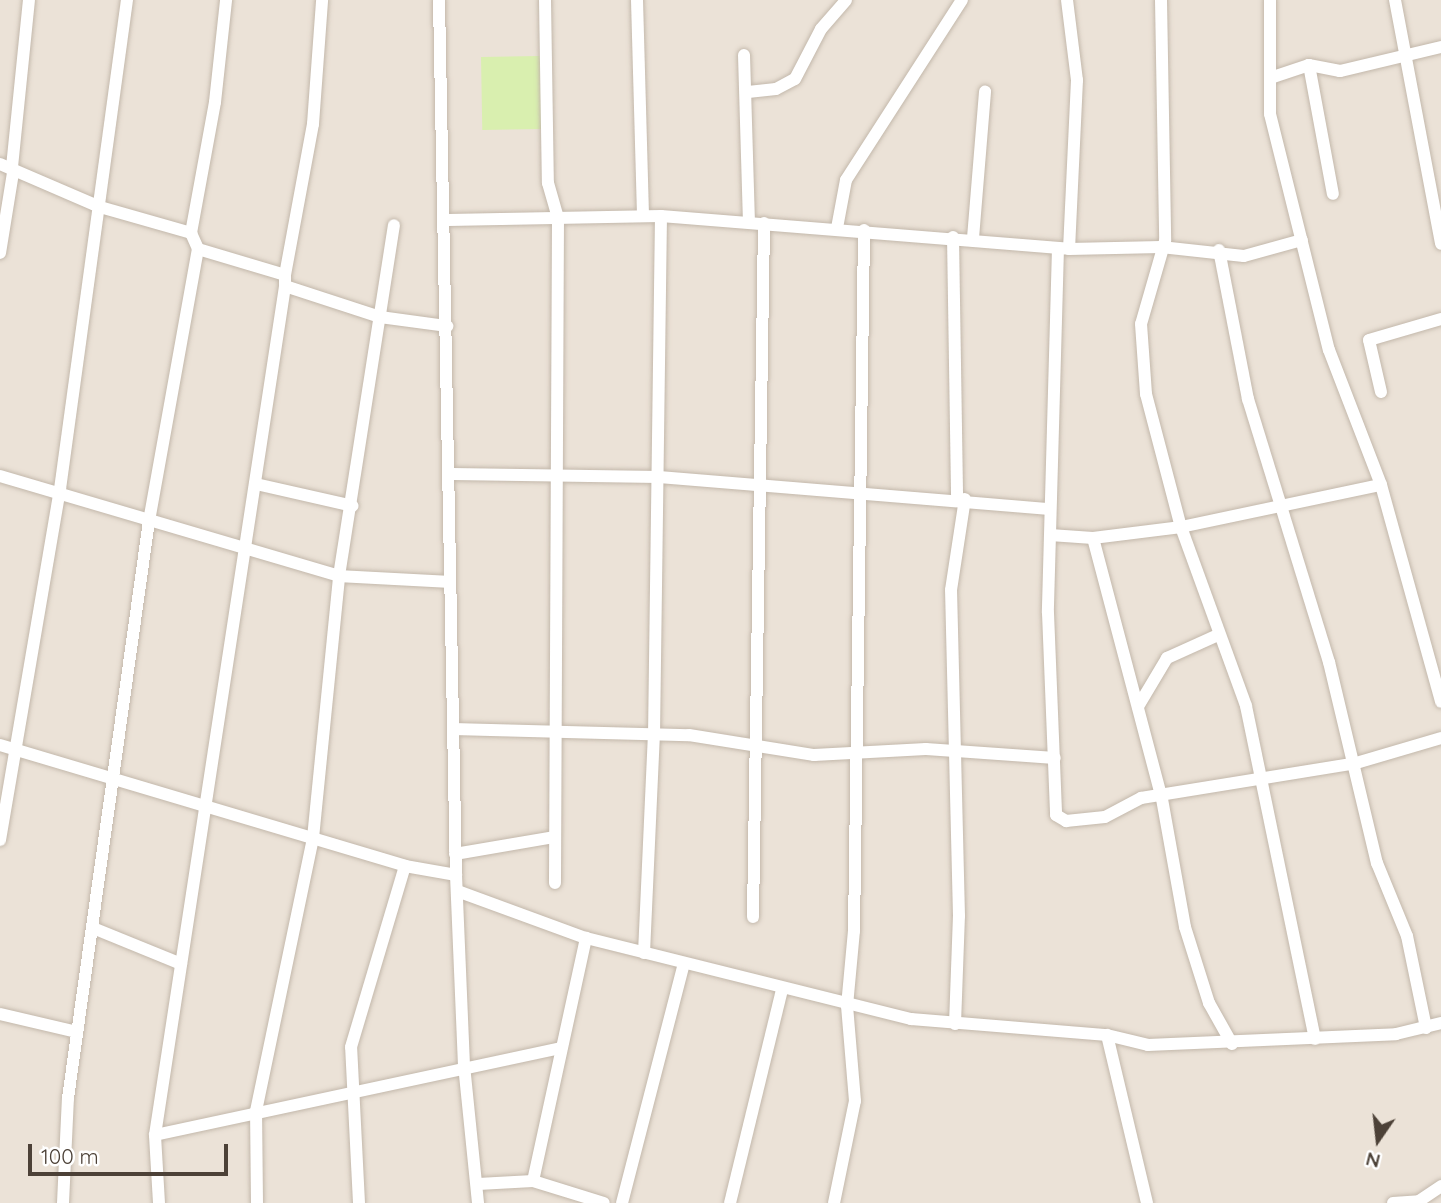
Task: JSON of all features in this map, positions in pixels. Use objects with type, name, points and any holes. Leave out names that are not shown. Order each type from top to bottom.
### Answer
[{"type":"street","points":[[0,253],[29,0]]},
{"type":"street","points":[[0,840],[19,749],[60,489],[127,0]]},
{"type":"street","points":[[63,1203],[77,1032],[149,521],[198,249],[191,233],[214,116],[226,0]]},
{"type":"street","points":[[159,1203],[155,1135],[243,548],[256,484],[285,280],[313,124],[322,0]]},
{"type":"street","points":[[439,0],[448,220],[447,326],[452,474],[450,582],[455,854],[460,892],[464,1065],[478,1203]]},
{"type":"street","points":[[545,0],[548,183],[558,218],[558,730],[555,883]]},
{"type":"street","points":[[637,0],[643,215]]},
{"type":"street","points":[[748,92],[776,89],[795,79],[821,29],[846,0]]},
{"type":"street","points":[[837,228],[846,180],[962,0]]},
{"type":"street","points":[[1067,0],[1077,80],[1064,248],[1050,509],[1055,758],[1060,819],[1105,817],[1122,802],[1162,799],[1259,775],[1356,764],[1441,738]]},
{"type":"street","points":[[1161,0],[1161,247],[1140,348],[1181,527],[1246,706],[1259,775],[1272,811],[1315,1039]]},
{"type":"street","points":[[1270,0],[1273,139],[1302,240],[1329,350],[1381,485],[1441,702]]},
{"type":"street","points":[[1395,0],[1441,244]]},
{"type":"street","points":[[1270,78],[1309,65],[1340,71],[1441,47]]},
{"type":"street","points":[[744,55],[748,92],[749,221]]},
{"type":"street","points":[[1309,65],[1333,194]]},
{"type":"street","points":[[973,239],[985,91]]},
{"type":"street","points":[[8,168],[100,207],[191,233]]},
{"type":"street","points":[[448,220],[643,215],[864,230],[1064,248],[1161,247],[1219,250],[1244,256],[1302,240]]},
{"type":"street","points":[[643,953],[654,736],[661,216]]},
{"type":"street","points":[[753,917],[764,223]]},
{"type":"street","points":[[257,1203],[256,1111],[313,838],[339,576],[353,506],[394,225]]},
{"type":"street","points":[[834,1203],[855,1101],[847,1006],[856,755],[864,230]]},
{"type":"street","points":[[953,237],[961,498],[951,590],[951,752],[959,916],[955,1024]]},
{"type":"street","points":[[198,249],[380,317],[447,326]]},
{"type":"street","points":[[1219,250],[1248,399],[1356,764],[1377,863],[1407,936],[1426,1028]]},
{"type":"street","points":[[1381,392],[1369,340],[1441,319]]},
{"type":"street","points":[[452,474],[556,472],[659,477],[761,489],[961,498],[1050,509]]},
{"type":"street","points":[[0,476],[60,489],[80,504],[149,521],[339,576],[450,582]]},
{"type":"street","points":[[256,484],[353,506]]},
{"type":"street","points":[[1050,535],[1093,538],[1181,527],[1283,510],[1381,485]]},
{"type":"street","points":[[1093,538],[1162,799],[1192,952],[1232,1044]]},
{"type":"street","points":[[1139,705],[1167,658],[1218,635]]},
{"type":"street","points":[[453,729],[558,730],[755,742],[814,755],[951,752],[1055,758]]},
{"type":"street","points":[[0,745],[115,777],[405,866],[456,875]]},
{"type":"street","points":[[455,854],[554,837]]},
{"type":"street","points":[[359,1203],[351,1047],[405,866]]},
{"type":"street","points":[[460,892],[586,939],[847,1006],[955,1024],[1107,1035],[1148,1045],[1315,1039],[1426,1028],[1441,1023]]},
{"type":"street","points":[[93,928],[181,964]]},
{"type":"street","points":[[533,1181],[586,939]]},
{"type":"street","points":[[622,1203],[684,964]]},
{"type":"street","points":[[730,1203],[782,990]]},
{"type":"street","points":[[0,1014],[77,1032]]},
{"type":"street","points":[[1107,1035],[1147,1203]]},
{"type":"street","points":[[155,1135],[256,1111],[354,1093],[464,1065],[561,1048]]},
{"type":"street","points":[[478,1184],[533,1181],[604,1203]]},
{"type":"street","points":[[1393,1203],[1419,1201],[1441,1186]]},
{"type":"shaded area","points":[[0,0],[1441,0],[1441,1203],[0,1203]]},
{"type":"green space","points":[[540,56],[541,129],[482,130],[481,57]]}]
